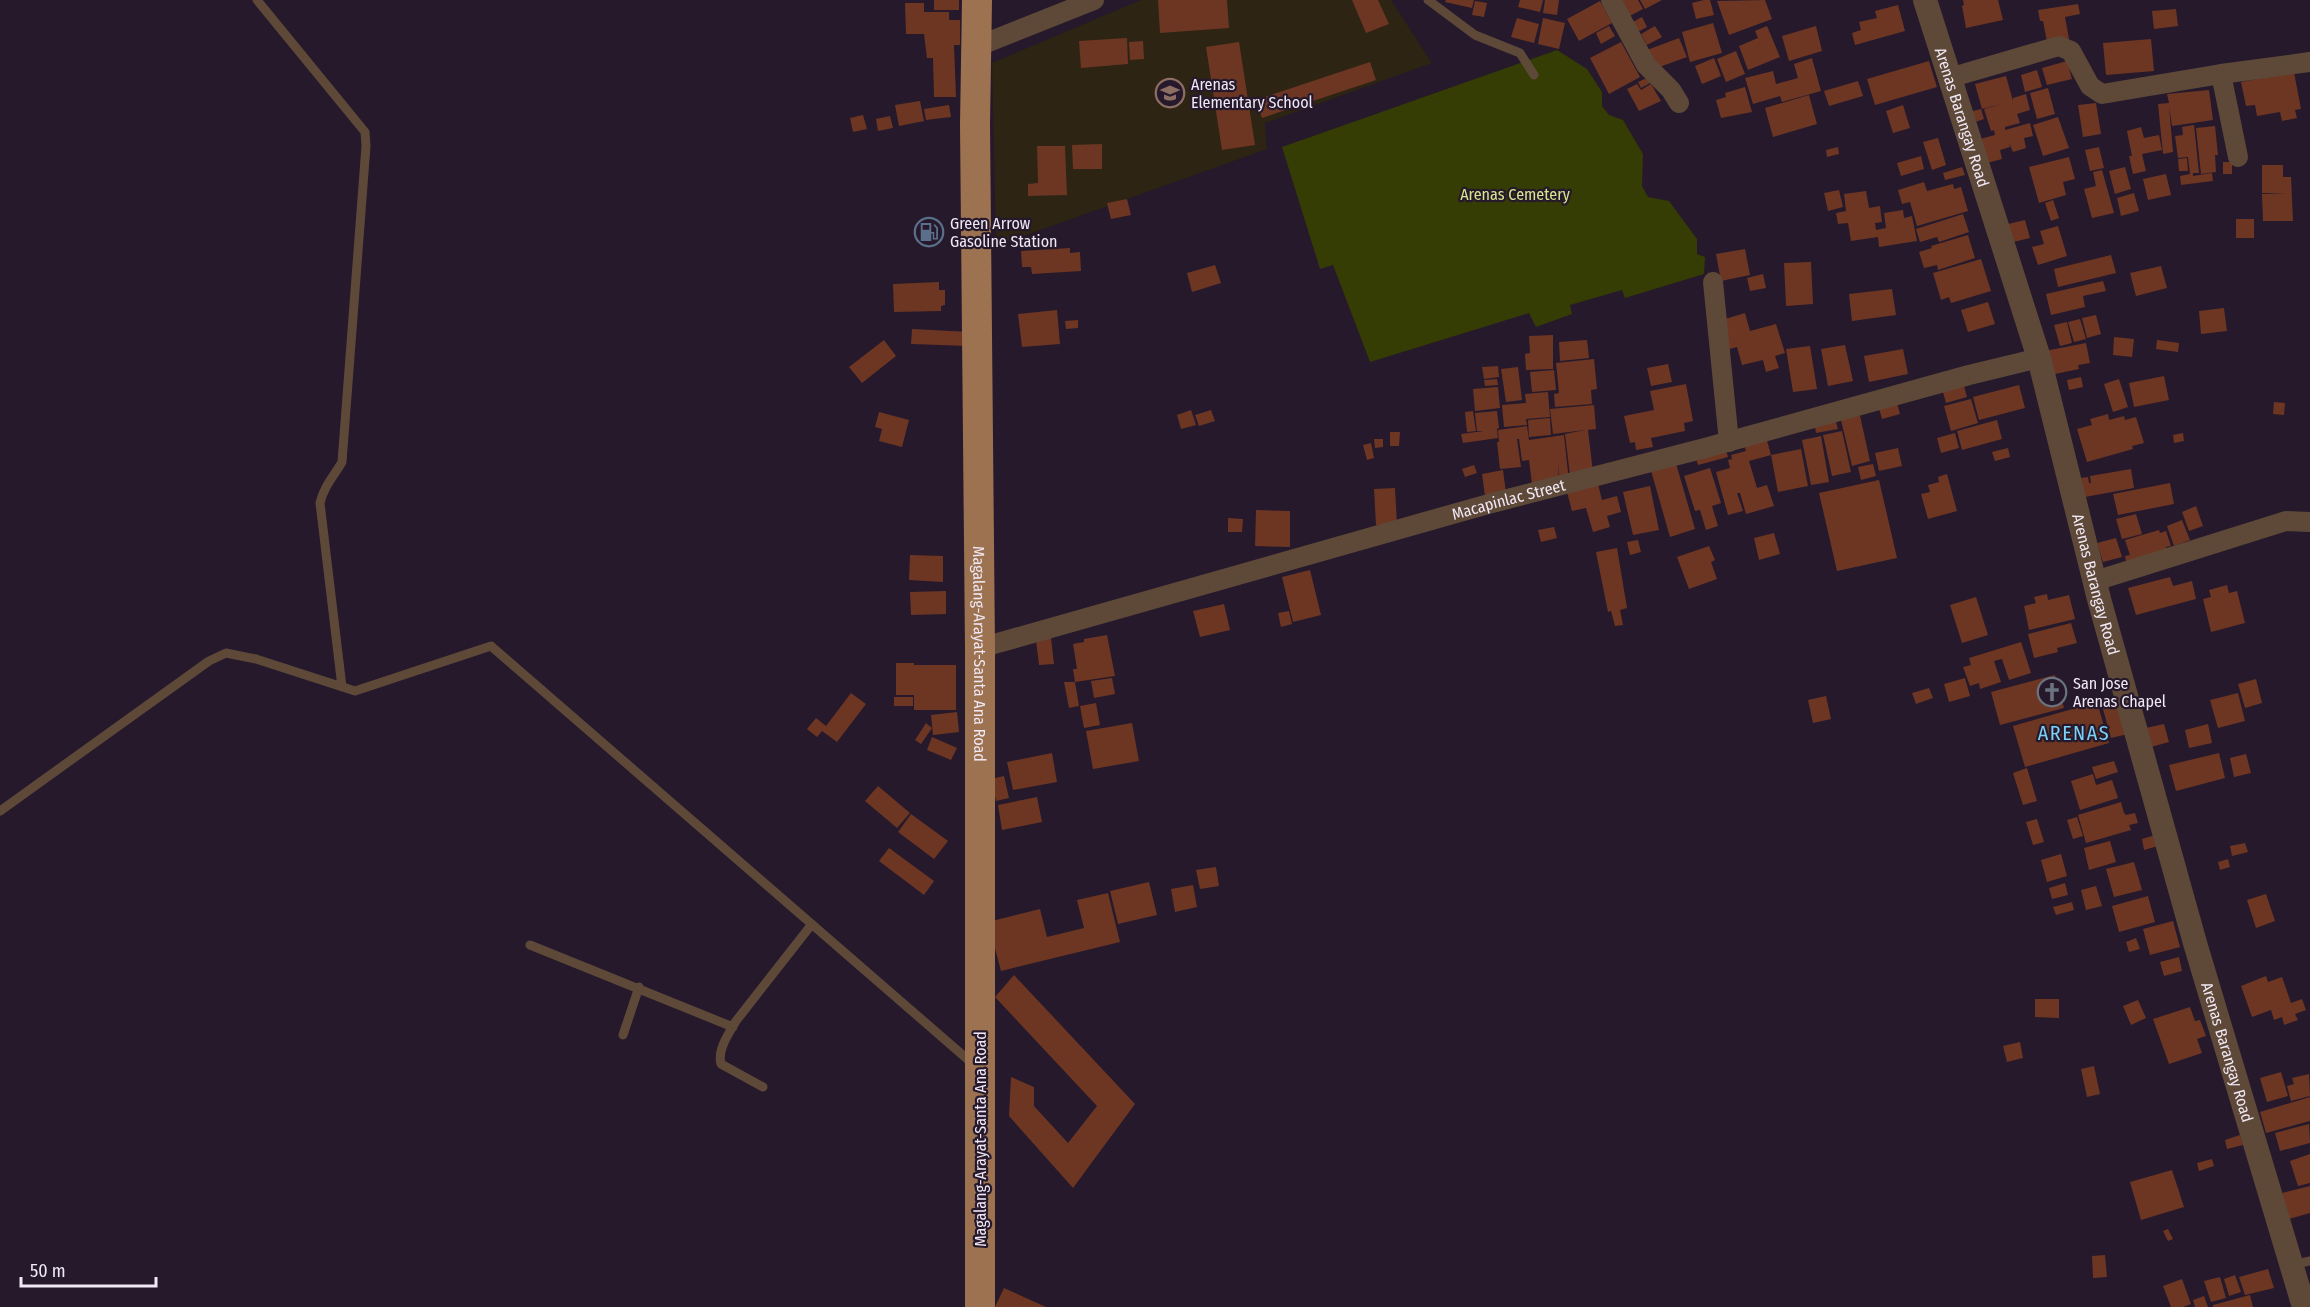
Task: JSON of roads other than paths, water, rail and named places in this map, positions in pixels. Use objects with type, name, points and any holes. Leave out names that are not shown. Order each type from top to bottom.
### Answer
[{"type":"main road","name":"Magalang-Arayat-Santa Ana Road","points":[[977,0],[975,137],[980,648],[980,1307]]},
{"type":"street","points":[[976,47],[1094,0]]},
{"type":"street","points":[[1611,0],[1646,64],[1671,90],[1679,103]]},
{"type":"street","name":"Arenas Barangay Road","points":[[1925,0],[2039,358],[2095,581],[2192,931],[2300,1263],[2304,1307]]},
{"type":"street","points":[[1949,78],[2060,46],[2071,51],[2090,86],[2103,94],[2310,62]]},
{"type":"street","points":[[2221,74],[2238,157]]},
{"type":"street","points":[[1713,282],[1729,442]]},
{"type":"street","name":"Macapinlac Street","points":[[980,648],[1492,504],[2039,358]]},
{"type":"street","points":[[2095,581],[2286,521],[2310,522]]},
{"type":"lane","points":[[257,0],[365,132],[366,146],[342,462],[323,489],[320,503],[342,687]]},
{"type":"lane","points":[[1428,0],[1475,35],[1520,53],[1534,75]]},
{"type":"lane","points":[[0,811],[209,661],[226,653],[256,659],[355,691],[491,646],[980,1070]]},
{"type":"lane","points":[[763,1087],[721,1064],[719,1058],[727,1035],[812,924]]},
{"type":"lane","points":[[530,945],[639,987],[733,1027]]},
{"type":"lane","points":[[622,1035],[639,987]]},
{"type":"place","name":"Arenas Elementary School","points":[[1170,93]]},
{"type":"place","name":"Green Arrow Gasoline Station","points":[[929,232]]},
{"type":"place","name":"San Jose Arenas Chapel","points":[[2052,692]]},
{"type":"district","name":"ARENAS","points":[[2074,733]]},
{"type":"park label","name":"Arenas Cemetery","points":[[1515,194]]}]
